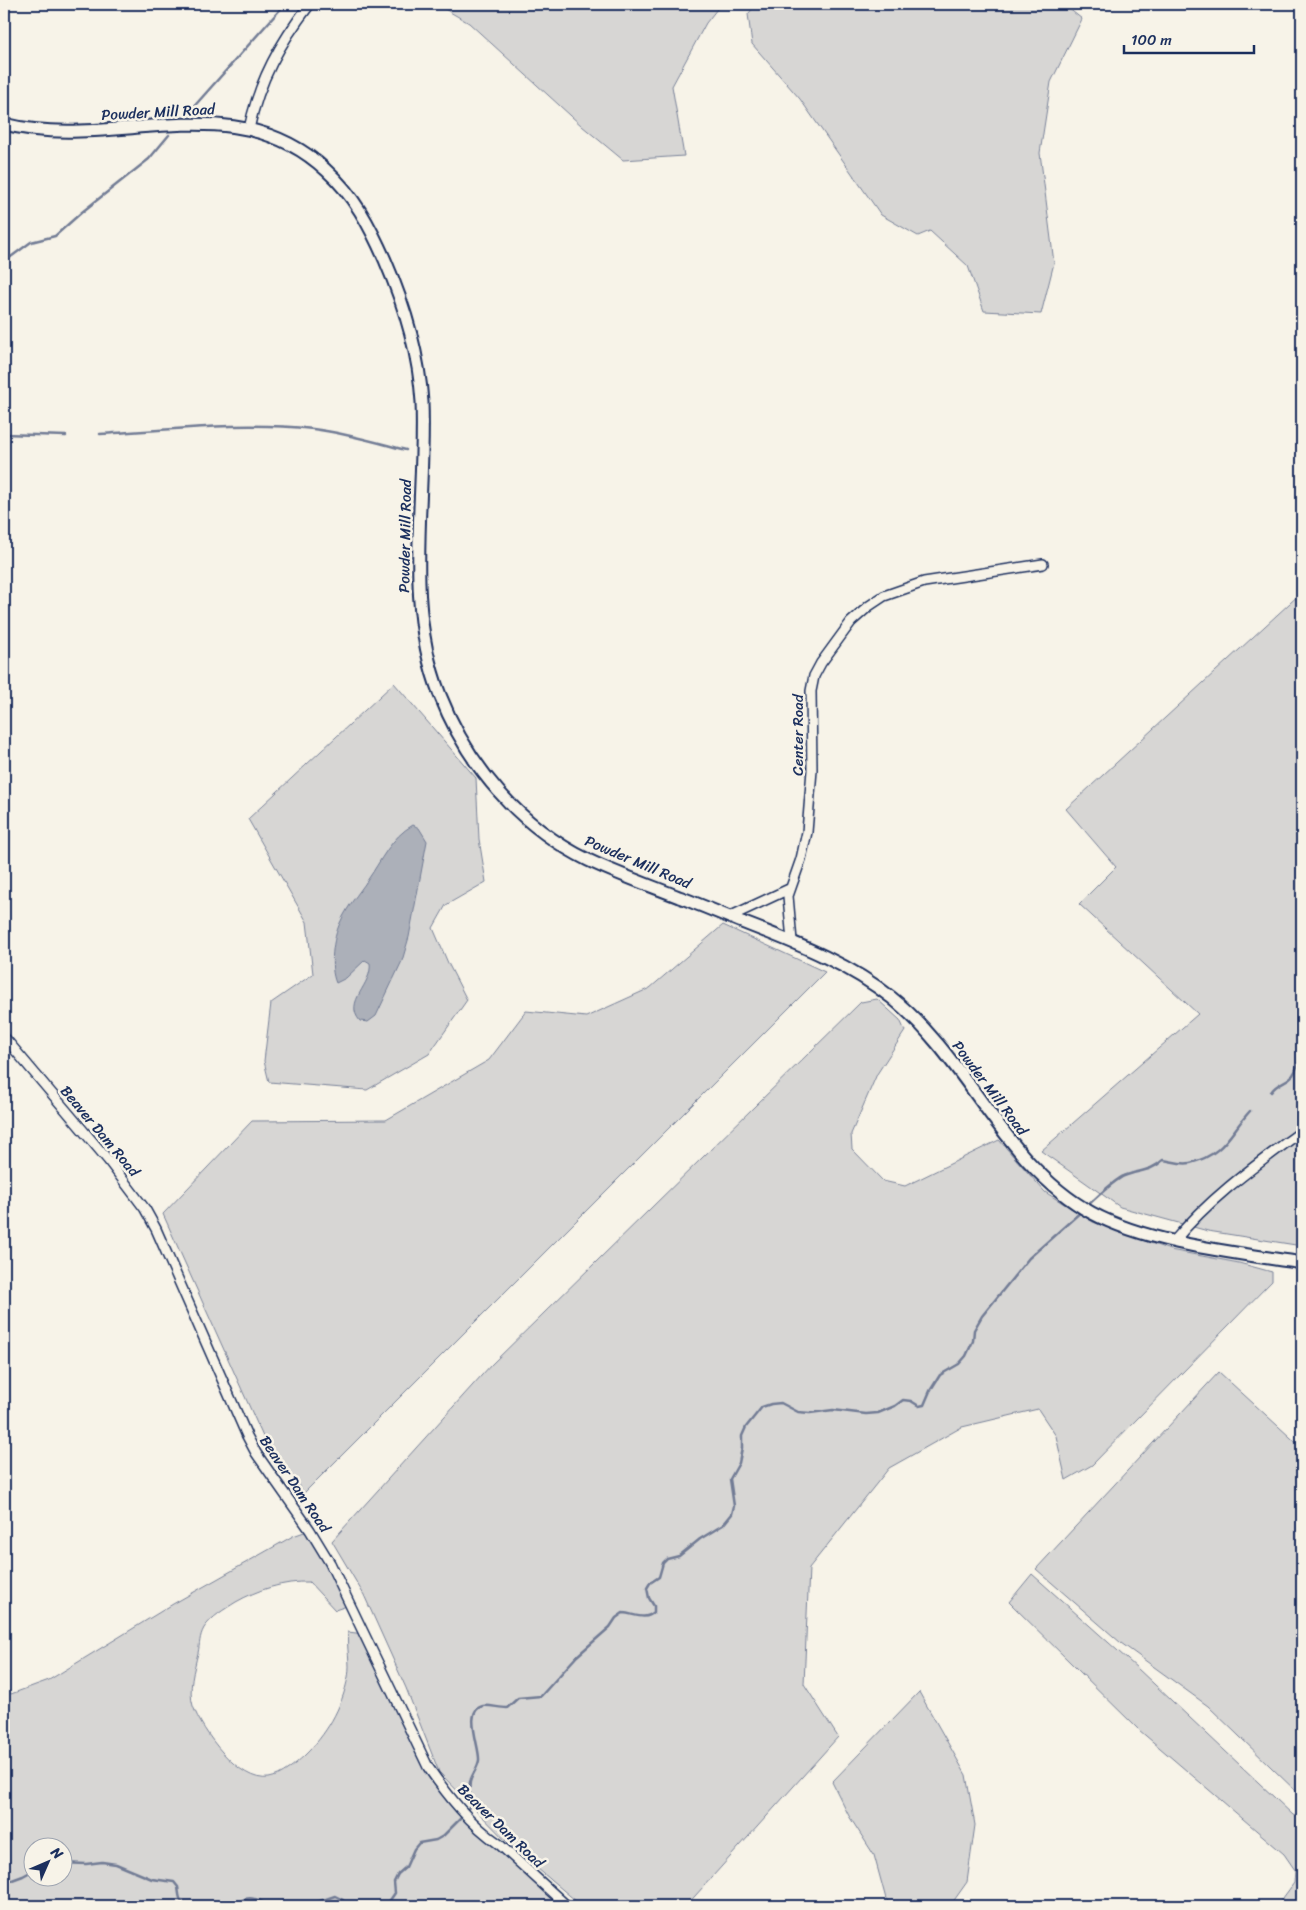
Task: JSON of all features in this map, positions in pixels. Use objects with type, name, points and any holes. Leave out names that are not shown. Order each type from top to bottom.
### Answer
[{"type":"main road","name":"Powder Mill Road","points":[[4,124],[51,131],[202,123],[225,124],[249,129],[282,140],[299,149],[324,167],[341,185],[368,224],[400,299],[413,344],[422,401],[418,586],[422,630],[434,678],[456,732],[472,758],[497,790],[521,815],[550,838],[584,858],[614,872],[792,941],[824,956],[892,998],[913,1016],[940,1046],[1026,1160],[1078,1205],[1128,1228],[1175,1240],[1302,1263]]},
{"type":"street","points":[[249,129],[253,109],[274,56],[288,33],[310,4]]},
{"type":"street","name":"Center Road","points":[[792,941],[788,904],[789,890],[801,859],[808,826],[812,770],[811,691],[814,676],[836,641],[851,622],[869,606],[884,596],[902,589],[924,582],[1043,564]]},
{"type":"street","points":[[729,917],[789,890]]},
{"type":"street","name":"Beaver Dam Road","points":[[4,1037],[108,1160],[145,1209],[256,1452],[323,1551],[428,1767],[460,1809],[567,1906]]},
{"type":"street","points":[[1175,1240],[1215,1197],[1302,1131]]},
{"type":"shaded area","points":[[436,4],[721,4],[706,23],[672,86],[684,156],[623,160],[582,126],[469,23]]},
{"type":"shaded area","points":[[757,4],[1063,4],[1082,19],[1051,82],[1040,153],[1054,263],[1041,314],[984,311],[968,266],[930,231],[918,236],[881,215],[800,99],[752,44],[748,14]]},
{"type":"shaded area","points":[[1302,592],[1302,1246],[1208,1231],[1120,1207],[1041,1151],[1198,1014],[1079,904],[1116,867],[1066,809]]},
{"type":"shaded area","points":[[394,683],[476,778],[479,839],[486,882],[446,905],[433,928],[467,1000],[429,1054],[367,1090],[269,1082],[264,1061],[271,1003],[313,974],[307,922],[248,819]]},
{"type":"shaded area","points":[[413,825],[419,828],[427,841],[409,937],[402,961],[376,1016],[368,1022],[360,1021],[356,1014],[356,1000],[367,979],[370,963],[365,960],[346,978],[336,983],[332,961],[335,936],[346,912],[387,850],[398,836]]},
{"type":"shaded area","points":[[723,925],[825,972],[304,1493],[264,1439],[163,1214],[252,1121],[386,1120],[489,1060],[526,1011],[586,1017],[650,988]]},
{"type":"shaded area","points":[[877,999],[900,1020],[905,1031],[877,1074],[851,1134],[852,1149],[883,1181],[905,1186],[999,1140],[1045,1192],[1093,1222],[1170,1250],[1239,1263],[1272,1272],[1272,1281],[1092,1465],[1066,1480],[1056,1436],[1038,1409],[962,1427],[889,1468],[809,1568],[804,1684],[838,1737],[686,1906],[582,1906],[512,1847],[439,1772],[406,1688],[364,1595],[332,1541],[491,1365],[861,1002]]},
{"type":"shaded area","points":[[1219,1372],[1302,1448],[1302,1797],[1208,1706],[1121,1643],[1036,1569]]},
{"type":"shaded area","points":[[310,1530],[350,1605],[335,1610],[309,1582],[290,1583],[271,1587],[244,1598],[210,1620],[201,1634],[191,1693],[193,1706],[204,1728],[223,1753],[246,1772],[257,1777],[269,1778],[279,1775],[304,1756],[326,1730],[342,1699],[349,1672],[348,1632],[364,1634],[428,1767],[449,1797],[567,1906],[4,1906],[8,1882],[4,1883],[4,1685],[11,1694],[49,1680],[173,1604],[293,1536]]},
{"type":"shaded area","points":[[1032,1574],[1137,1668],[1293,1815],[1302,1818],[1302,1906],[1277,1906],[1294,1883],[1295,1870],[1284,1854],[1139,1730],[1009,1602]]},
{"type":"shaded area","points":[[919,1692],[966,1775],[975,1825],[967,1882],[950,1906],[893,1906],[886,1899],[874,1855],[849,1816],[832,1782]]},
{"type":"waterway","points":[[190,111],[285,4]]},
{"type":"waterway","points":[[4,262],[31,242],[55,236],[149,159],[169,135]]},
{"type":"waterway","points":[[100,434],[233,426],[286,427],[337,433],[406,450]]},
{"type":"waterway","points":[[4,434],[66,436]]},
{"type":"waterway","points":[[1271,1092],[1276,1086],[1293,1075],[1302,1057]]},
{"type":"waterway","points":[[1087,1206],[1110,1185],[1124,1176],[1154,1167],[1163,1160],[1187,1163],[1211,1155],[1225,1143],[1250,1111]]},
{"type":"waterway","points":[[466,1812],[470,1805],[470,1782],[479,1760],[473,1721],[477,1709],[483,1706],[507,1708],[518,1698],[541,1696],[577,1656],[610,1627],[616,1618],[623,1613],[643,1617],[654,1612],[654,1606],[649,1598],[647,1588],[650,1583],[659,1577],[663,1563],[667,1559],[679,1556],[700,1539],[723,1525],[732,1514],[734,1506],[730,1479],[739,1463],[742,1436],[746,1427],[762,1407],[781,1403],[798,1412],[810,1413],[833,1410],[866,1414],[878,1413],[895,1406],[903,1400],[911,1401],[919,1406],[924,1405],[940,1375],[959,1364],[966,1356],[973,1341],[974,1330],[982,1316],[1029,1258],[1083,1210]]},
{"type":"waterway","points":[[386,1906],[395,1893],[394,1882],[398,1874],[406,1867],[414,1849],[419,1843],[436,1840],[443,1836],[463,1816]]},
{"type":"waterway","points":[[72,1863],[102,1862],[116,1864],[152,1879],[174,1882],[178,1887],[180,1900],[192,1906]]},
{"type":"waterway","points":[[4,1883],[22,1876]]},
{"type":"waterway","points":[[305,1906],[335,1896],[343,1900],[346,1906]]},
{"type":"waterway","points":[[237,1906],[248,1898],[257,1899],[269,1906]]},
{"type":"waterway","points":[[193,1906],[204,1904],[207,1906]]}]
